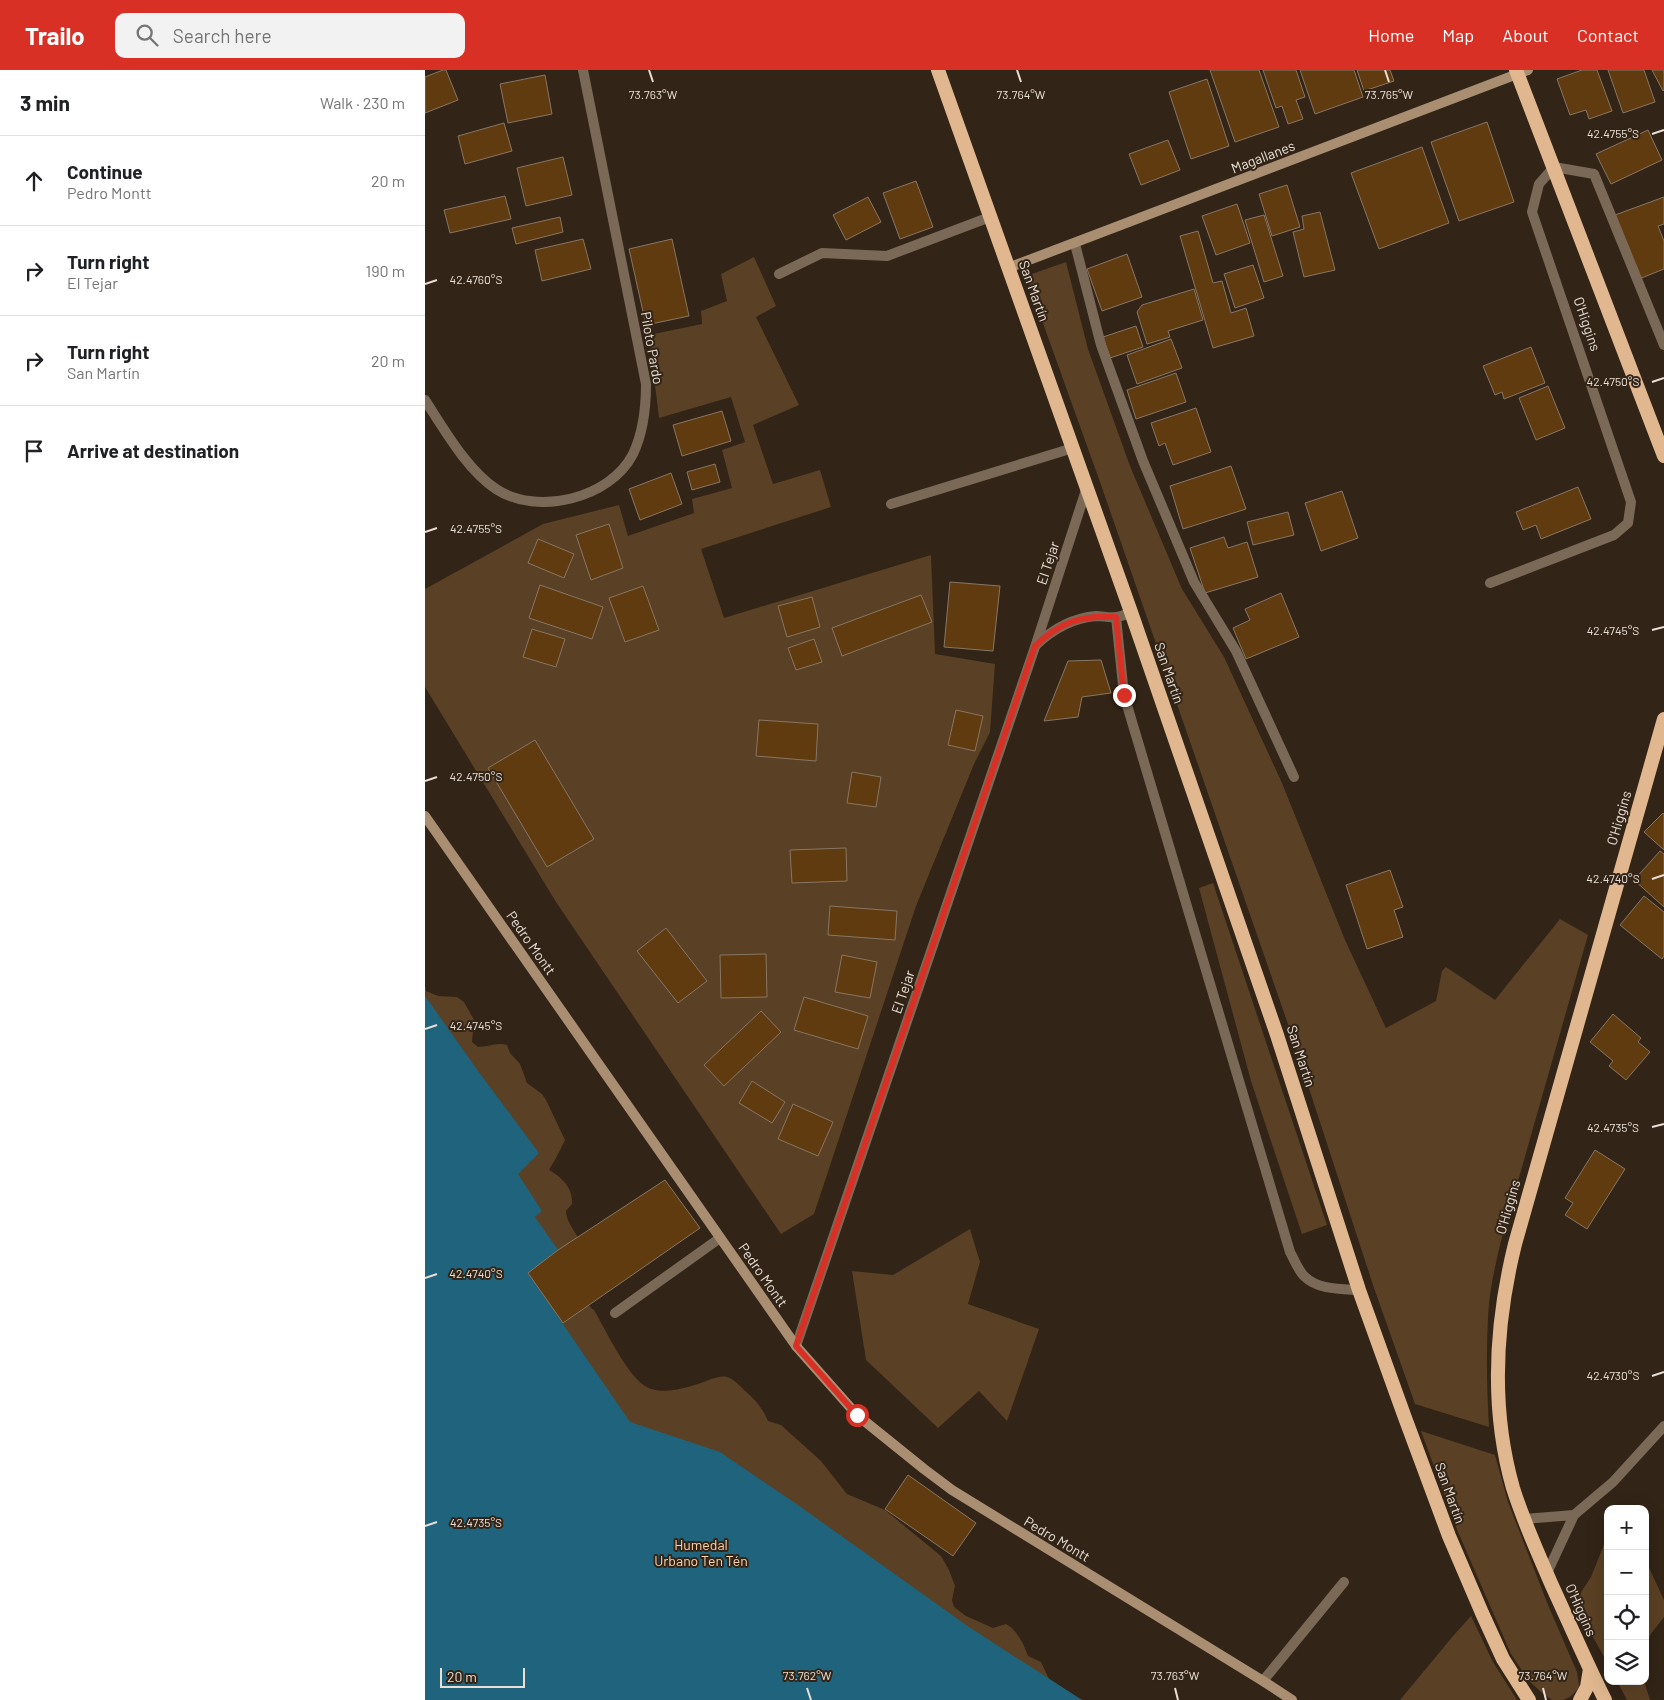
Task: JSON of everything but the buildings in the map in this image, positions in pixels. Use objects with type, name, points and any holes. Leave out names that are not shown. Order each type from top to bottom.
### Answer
[{"type":"highway","name":"San Martín","points":[[938,70],[1131,612],[1277,1035],[1359,1290],[1449,1536],[1503,1658],[1529,1700]]},
{"type":"highway","name":"O'Higgins","points":[[1521,71],[1554,167],[1664,456]]},
{"type":"highway","name":"O'Higgins","points":[[1605,1700],[1523,1519],[1513,1486],[1504,1447],[1499,1407],[1497,1366],[1499,1325],[1505,1284],[1515,1244],[1664,719]]},
{"type":"highway","points":[[1580,1700],[1587,1687],[1590,1669]]},
{"type":"main road","name":"Magallanes","points":[[1008,268],[1075,244],[1521,71]]},
{"type":"main road","name":"Pedro Montt","points":[[425,816],[796,1346],[857,1415],[952,1490],[1292,1700]]},
{"type":"street","name":"Piloto Pardo","points":[[425,400],[464,457],[479,474],[495,489],[513,498],[527,502],[552,501],[578,496],[600,487],[619,474],[633,454],[646,406],[645,384],[583,70]]},
{"type":"street","points":[[1554,167],[1594,174],[1664,345]]},
{"type":"street","name":"O'Higgins","points":[[1490,583],[1614,535],[1628,523],[1631,502],[1532,212],[1539,184],[1554,167]]},
{"type":"street","points":[[779,274],[822,253],[887,256],[990,217]]},
{"type":"street","points":[[1075,244],[1101,345],[1143,461],[1194,582],[1236,651],[1295,778]]},
{"type":"street","points":[[891,504],[1073,448]]},
{"type":"street","name":"El Tejar","points":[[796,1346],[1035,646],[1087,487]]},
{"type":"street","points":[[1035,646],[1062,625],[1078,619],[1097,616],[1116,617],[1131,612]]},
{"type":"street","points":[[1116,617],[1124,695],[1290,1252],[1302,1275],[1313,1283],[1331,1289],[1359,1290]]},
{"type":"street","points":[[615,1313],[720,1238]]},
{"type":"street","points":[[1547,1573],[1574,1515],[1613,1482],[1664,1426]]},
{"type":"street","points":[[1523,1519],[1574,1515]]},
{"type":"street","points":[[1263,1681],[1344,1582]]},
{"type":"green space","points":[[754,257],[776,306],[756,317],[799,405],[753,425],[773,484],[820,470],[831,507],[701,549],[724,618],[931,555],[935,654],[995,664],[990,732],[974,764],[916,906],[814,1214],[781,1234],[556,902],[425,687],[425,589],[543,524],[619,505],[628,536],[694,513],[692,499],[732,488],[722,450],[745,442],[731,397],[659,418],[649,335],[702,324],[701,311],[727,301],[721,274]]},
{"type":"green space","points":[[1066,262],[1088,349],[1130,466],[1182,589],[1224,657],[1282,783],[1345,940],[1386,1028],[1436,1001],[1442,971],[1446,967],[1495,1000],[1560,919],[1588,935],[1501,1241],[1495,1269],[1487,1332],[1489,1427],[1415,1404],[1373,1285],[1290,1030],[1100,482],[1026,276]]},
{"type":"green space","points":[[1213,883],[1327,1225],[1302,1234],[1251,1081],[1199,888]]},
{"type":"green space","name":"Humedal Urbano Ten Tén","points":[[425,986],[426,991],[438,996],[457,997],[464,1002],[474,1020],[472,1042],[478,1047],[507,1045],[510,1053],[520,1064],[527,1083],[542,1094],[546,1100],[565,1140],[549,1170],[566,1184],[571,1193],[572,1204],[566,1211],[569,1222],[582,1245],[587,1300],[624,1362],[638,1380],[651,1389],[666,1391],[688,1387],[714,1378],[727,1377],[734,1381],[755,1401],[764,1412],[768,1421],[781,1425],[821,1461],[847,1494],[885,1510],[941,1556],[955,1586],[952,1600],[954,1607],[966,1616],[993,1628],[1006,1624],[1020,1638],[1028,1656],[1041,1662],[1049,1679],[1082,1700],[425,1700]]},
{"type":"green space","points":[[970,1229],[980,1262],[968,1304],[1039,1329],[1007,1421],[979,1391],[938,1428],[866,1360],[852,1271],[893,1275]]},
{"type":"green space","points":[[1421,1431],[1495,1455],[1508,1502],[1548,1605],[1577,1672],[1578,1689],[1570,1697],[1563,1700],[1552,1700],[1542,1693],[1529,1681],[1511,1654],[1458,1532]]},
{"type":"green space","points":[[1604,1544],[1604,1657],[1574,1603],[1591,1577]]},
{"type":"green space","points":[[1649,1568],[1664,1600],[1664,1617],[1649,1638]]},
{"type":"green space","points":[[1471,1616],[1493,1662],[1517,1700],[1400,1700],[1453,1636]]},
{"type":"green space","points":[[1619,1685],[1645,1685],[1650,1700],[1627,1700]]},
{"type":"water","name":"Humedal Urbano Ten Tén","points":[[425,996],[539,1153],[518,1174],[542,1211],[535,1217],[558,1250],[528,1273],[630,1422],[720,1452],[969,1627],[1082,1700],[425,1700]]},
{"type":"route","points":[[857,1415],[796,1346],[1035,646],[1062,625],[1078,619],[1097,616],[1116,617],[1124,695]]}]
